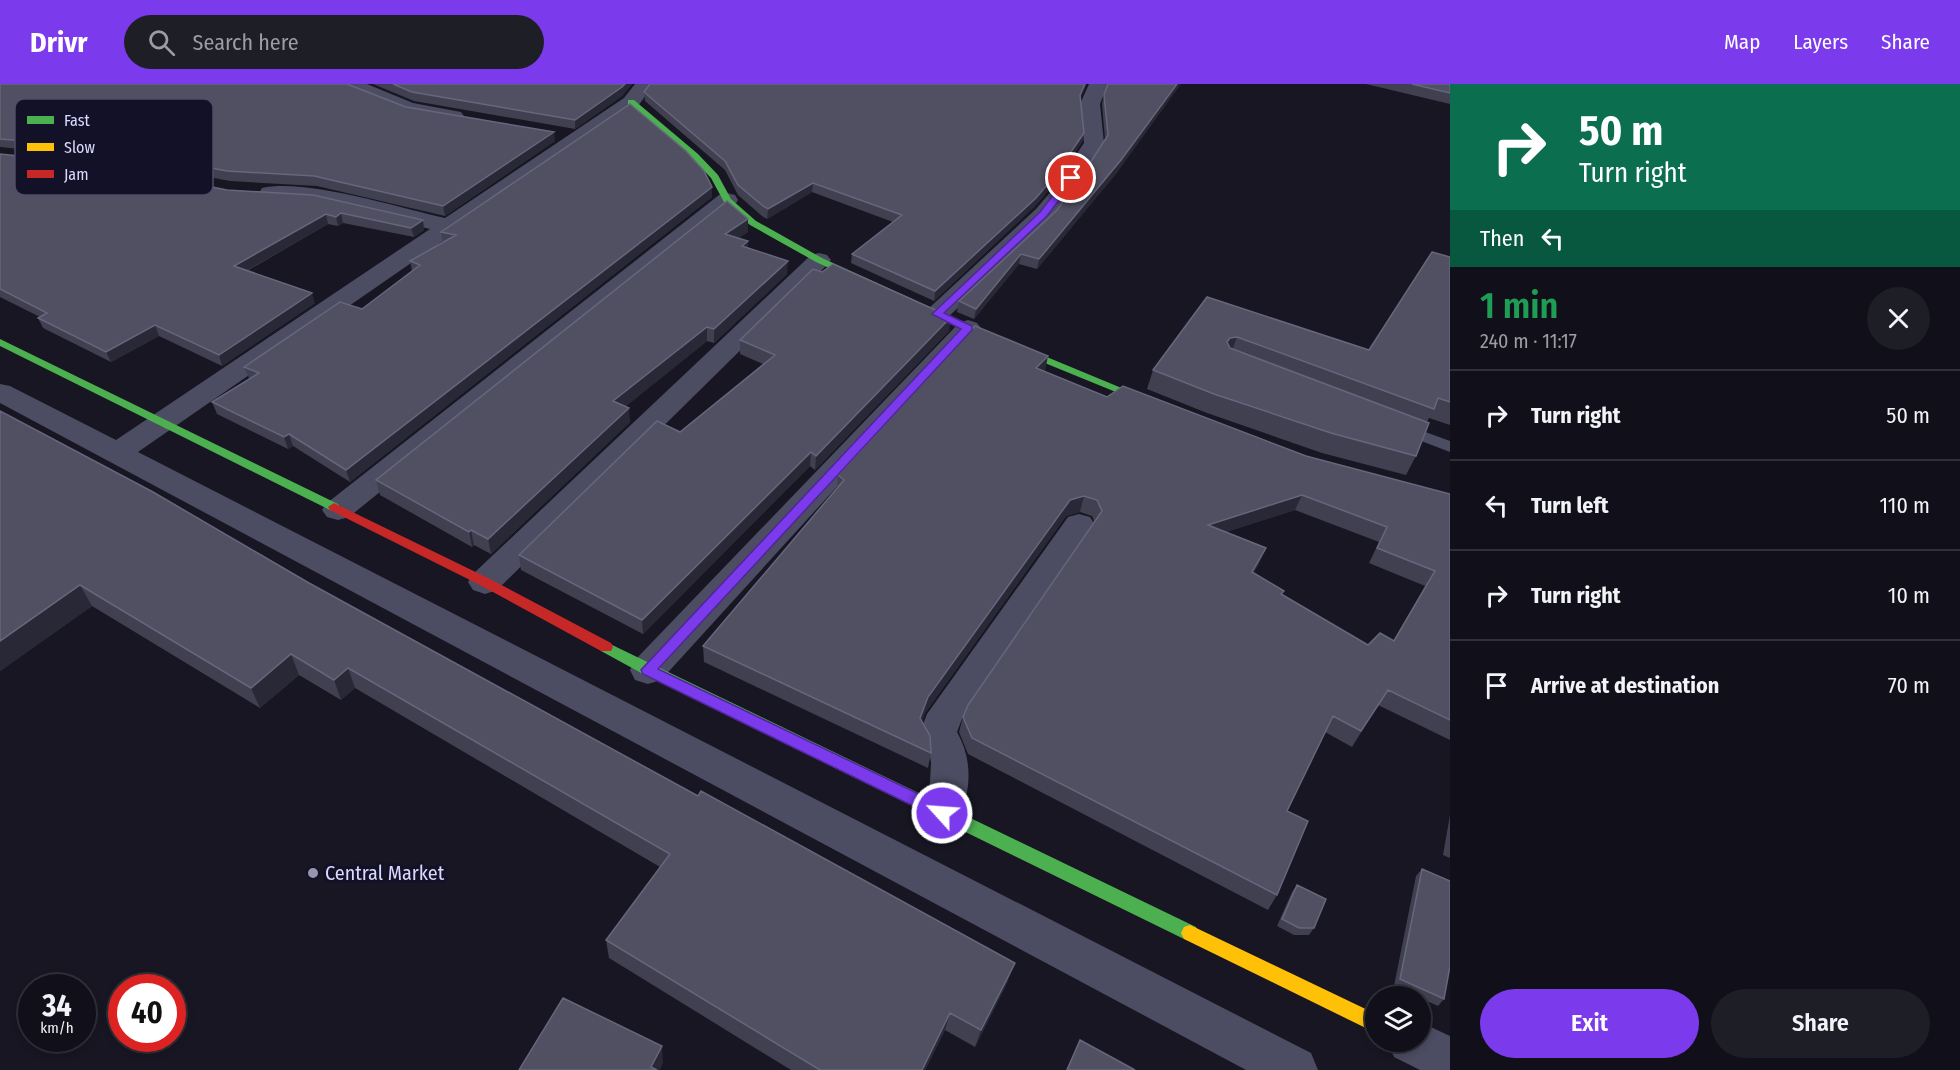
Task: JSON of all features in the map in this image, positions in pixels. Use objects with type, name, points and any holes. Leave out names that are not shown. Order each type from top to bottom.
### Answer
[{"type":"street","points":[[350,84],[383,91],[408,108],[472,119]]},
{"type":"street","points":[[937,314],[1044,214],[1061,194],[1094,143],[1089,121],[1090,102],[1094,89],[1099,84]]},
{"type":"street","points":[[117,453],[638,93],[715,177],[728,200],[753,223],[819,260],[968,328],[1175,412]]},
{"type":"street","points":[[548,132],[577,137]]},
{"type":"street","points":[[251,192],[316,195],[448,226]]},
{"type":"street","points":[[338,510],[728,200]]},
{"type":"street","points":[[485,582],[819,260]]},
{"type":"street","points":[[648,670],[968,328]]},
{"type":"street","points":[[0,342],[485,582],[648,670],[1365,1019]]},
{"type":"street","points":[[0,392],[1294,1070]]},
{"type":"street","points":[[942,813],[953,762],[946,744],[938,734],[945,714],[1079,525]]},
{"type":"street","points":[[1431,1051],[1450,1060]]},
{"type":"lane","points":[[1384,421],[1450,447]]},
{"type":"building","points":[[0,84],[347,84],[406,107],[554,132],[443,206],[314,176],[213,168],[213,99],[15,99],[15,140],[0,139]]},
{"type":"building","points":[[393,84],[625,84],[575,120],[412,92]]},
{"type":"building","points":[[650,84],[1085,84],[1080,95],[1084,133],[1036,198],[935,291],[852,254],[902,215],[813,183],[768,209],[738,185],[725,161],[644,92]]},
{"type":"building","points":[[1108,84],[1177,84],[1121,160],[1039,259],[1021,254],[976,309],[959,301],[1056,211],[1076,185],[1108,135],[1104,95]]},
{"type":"building","points":[[1412,84],[1450,84],[1450,93]]},
{"type":"building","points":[[630,104],[686,151],[704,171],[712,187],[346,470],[289,434],[284,437],[212,402],[259,373],[244,367],[340,302],[362,309],[420,265],[410,261],[456,235],[441,232]]},
{"type":"building","points":[[0,154],[15,156],[15,195],[213,195],[213,187],[313,195],[423,220],[411,228],[341,213],[336,217],[326,214],[234,266],[312,293],[219,355],[155,325],[106,352],[38,318],[47,313],[0,289]]},
{"type":"building","points":[[727,201],[748,219],[725,234],[748,241],[742,246],[788,261],[714,329],[707,327],[613,401],[629,408],[488,539],[471,530],[469,532],[376,480]]},
{"type":"building","points":[[1432,252],[1450,257],[1450,402],[1438,398],[1434,409],[1237,337],[1230,338],[1227,342],[1230,348],[1429,423],[1416,456],[1331,433],[1214,394],[1153,370],[1207,297],[1369,350]]},
{"type":"building","points":[[833,264],[951,317],[816,456],[811,452],[642,620],[519,555],[657,421],[680,432],[775,355],[740,340],[813,269],[822,272]]},
{"type":"building","points":[[975,326],[1048,356],[1036,368],[1107,397],[1123,386],[1306,456],[1450,494],[1450,720],[1388,690],[1361,731],[1333,716],[1287,811],[1308,821],[1277,895],[972,738],[963,717],[968,705],[1102,511],[1097,500],[1084,496],[1070,500],[928,697],[920,718],[930,736],[931,753],[703,646],[844,480],[838,475]],"holes":[[[1302,495],[1387,527],[1377,548],[1435,571],[1394,641],[1380,633],[1368,645],[1281,594],[1284,591],[1252,572],[1266,548],[1208,525]]]},
{"type":"building","points":[[0,411],[153,492],[309,583],[698,796],[701,791],[1015,963],[981,1030],[950,1013],[922,1070],[820,1070],[606,940],[670,854],[348,668],[334,680],[291,654],[251,688],[80,585],[0,641]]},
{"type":"building","points":[[1422,869],[1450,881],[1450,966],[1444,999],[1431,993],[1431,986],[1415,986],[1400,979]]},
{"type":"building","points":[[1297,885],[1326,899],[1314,928],[1299,928],[1282,919]]},
{"type":"building","points":[[563,998],[662,1046],[651,1067],[657,1070],[519,1070]]},
{"type":"building","points":[[1080,1040],[1135,1070],[1067,1070]]},
{"type":"traffic: fast","points":[[631,102],[695,156],[715,177],[727,200],[753,223],[819,260],[968,328],[1159,406]]},
{"type":"traffic: fast","points":[[0,342],[334,507]]},
{"type":"traffic: fast","points":[[606,647],[648,670],[1190,933]]},
{"type":"traffic: slow","points":[[1190,933],[1365,1019]]},
{"type":"traffic: jam","points":[[334,507],[485,582],[606,647]]},
{"type":"place","name":"Central Market","points":[[313,873]]},
{"type":"route","points":[[942,813],[648,670],[968,328],[937,314],[1044,214],[1071,178]]}]
